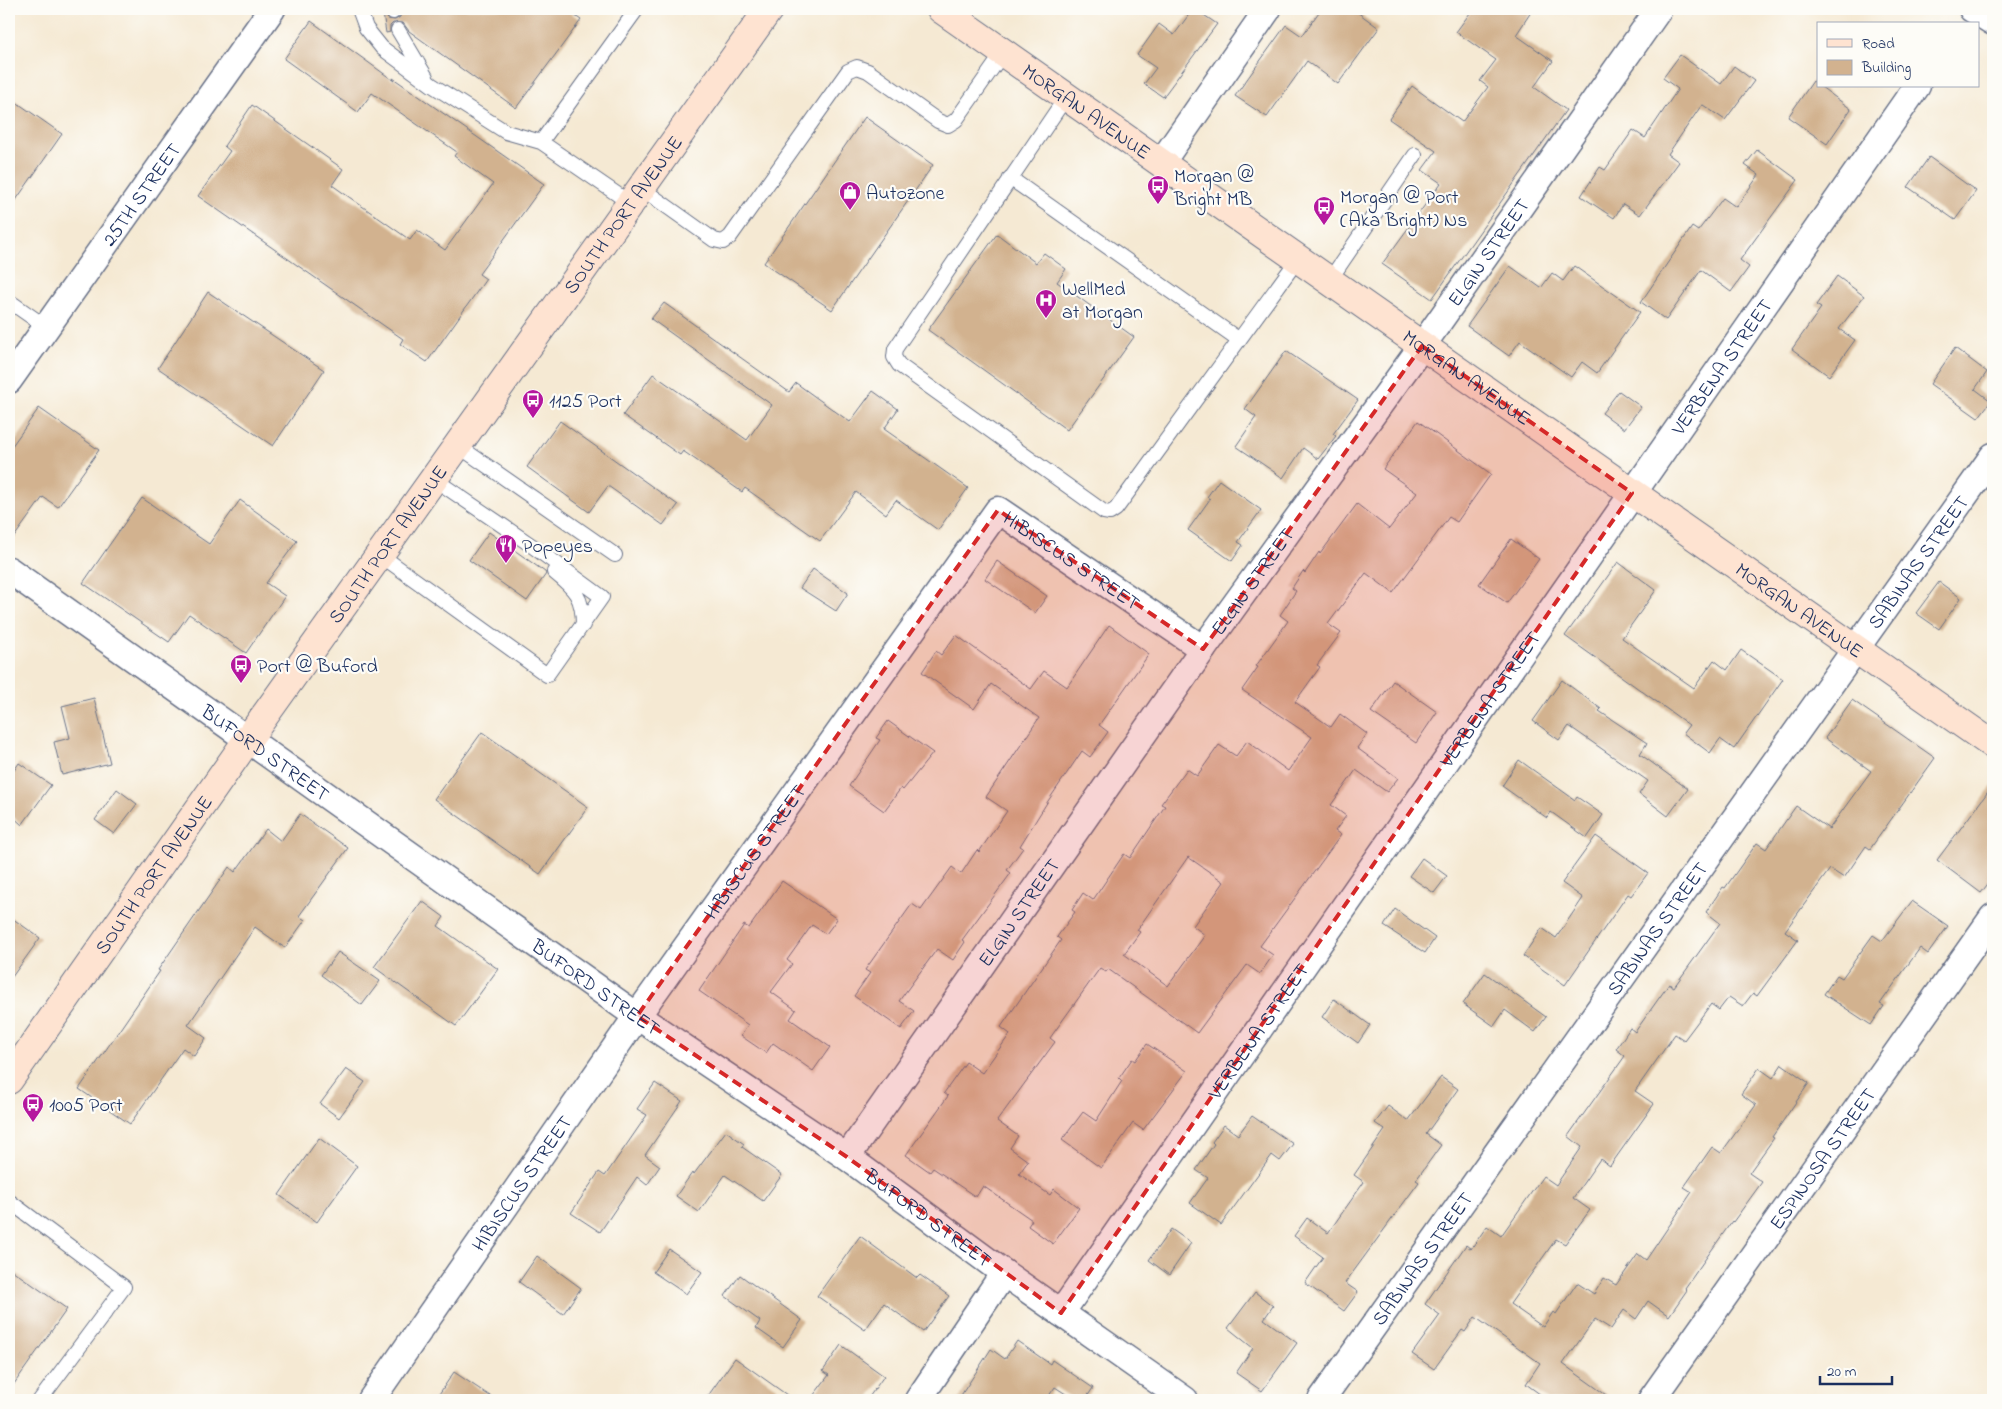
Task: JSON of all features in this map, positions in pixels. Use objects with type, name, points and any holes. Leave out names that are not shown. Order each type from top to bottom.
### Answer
[{"type":"main road","name":"SOUTH PORT AVENUE","points":[[9,1080],[248,739],[769,9]]},
{"type":"main road","name":"MORGAN AVENUE","points":[[943,9],[1003,53],[1993,745]]},
{"type":"street","name":"25TH STREET","points":[[9,380],[272,9]]},
{"type":"street","points":[[1161,163],[1268,9]]},
{"type":"street","name":"ELGIN STREET","points":[[847,1157],[1203,649],[1422,346],[1659,9]]},
{"type":"street","points":[[1962,22],[1972,9],[1993,22]]},
{"type":"street","name":"VERBENA STREET","points":[[1062,1312],[1916,88]]},
{"type":"street","name":"SABINAS STREET","points":[[1321,1400],[1993,456]]},
{"type":"street","name":"HIBISCUS STREET","points":[[371,1400],[637,1016],[998,510],[1203,649]]},
{"type":"street","name":"BUFORD STREET","points":[[9,570],[637,1016],[847,1157],[1004,1273],[1062,1312],[1184,1400]]},
{"type":"street","name":"ESPINOSA STREET","points":[[1651,1400],[1993,916]]},
{"type":"street","points":[[918,1400],[1004,1273]]},
{"type":"lane","points":[[359,9],[366,28],[382,48],[432,85],[506,132],[540,142],[714,240],[723,242],[730,237],[848,71],[857,67],[868,71],[938,121],[948,125],[956,120],[1003,53]]},
{"type":"lane","points":[[540,142],[634,10]]},
{"type":"lane","points":[[398,30],[432,85]]},
{"type":"lane","points":[[1066,97],[895,349],[894,357],[899,365],[1104,512],[1110,513],[1116,509],[1298,259]]},
{"type":"lane","points":[[1329,281],[1415,155]]},
{"type":"lane","points":[[1010,178],[1238,339]]},
{"type":"lane","points":[[9,301],[46,327]]},
{"type":"lane","points":[[457,446],[615,555]]},
{"type":"lane","points":[[380,554],[547,676],[602,597],[434,479]]},
{"type":"lane","points":[[496,521],[522,548],[567,583],[578,596],[583,608],[583,625]]},
{"type":"lane","points":[[9,1201],[124,1287],[40,1400]]},
{"type":"highlighted area","points":[[1422,346],[1632,493],[1061,1313],[847,1157],[637,1016],[998,510],[1203,649]]},
{"type":"building","points":[[565,9],[581,20],[516,108],[409,31],[403,23],[393,23],[390,26],[390,32],[386,33],[383,13],[388,19],[395,20],[400,17],[401,10]]},
{"type":"building","points":[[1193,9],[1217,24],[1163,97],[1144,84],[1156,68],[1137,55],[1159,24],[1174,35]]},
{"type":"building","points":[[1321,9],[1353,9],[1379,28],[1338,84],[1307,61],[1267,117],[1235,96],[1286,25],[1302,36]]},
{"type":"building","points":[[1473,9],[1533,9],[1516,35],[1553,61],[1534,87],[1566,110],[1432,299],[1382,264],[1441,183],[1422,170],[1436,151],[1389,119],[1412,86],[1462,122],[1488,87],[1480,81],[1496,60],[1456,32]]},
{"type":"building","points":[[311,21],[394,81],[393,78],[544,184],[479,274],[486,279],[427,362],[400,344],[403,339],[198,196],[230,151],[224,146],[252,105],[343,169],[332,185],[410,240],[417,230],[445,250],[493,184],[454,156],[457,152],[372,93],[358,112],[284,59]]},
{"type":"building","points":[[1680,55],[1721,84],[1734,66],[1754,81],[1725,120],[1703,105],[1701,106],[1668,154],[1679,162],[1640,215],[1623,204],[1614,218],[1581,196],[1600,167],[1605,170],[1633,130],[1645,138],[1678,89],[1663,78]]},
{"type":"building","points":[[1813,81],[1817,84],[1817,88],[1822,88],[1851,109],[1827,144],[1788,117]]},
{"type":"building","points":[[9,97],[62,134],[9,210]]},
{"type":"building","points":[[865,117],[933,165],[832,310],[764,263]]},
{"type":"building","points":[[1757,150],[1798,180],[1740,260],[1749,267],[1731,292],[1701,270],[1666,320],[1641,302],[1692,227],[1698,231],[1723,198],[1736,207],[1759,175],[1745,165]]},
{"type":"building","points":[[1929,157],[1976,191],[1955,220],[1908,187]]},
{"type":"building","points":[[997,234],[1036,263],[1044,253],[1066,269],[1057,282],[1134,337],[1067,430],[928,330]]},
{"type":"building","points":[[1510,266],[1541,288],[1552,273],[1563,281],[1574,266],[1640,312],[1597,373],[1582,362],[1571,377],[1520,341],[1509,356],[1467,326]]},
{"type":"building","points":[[1837,276],[1864,296],[1839,329],[1855,340],[1829,376],[1792,349],[1821,308],[1816,305]]},
{"type":"building","points":[[208,292],[324,370],[273,446],[158,368]]},
{"type":"building","points":[[664,303],[789,392],[796,383],[850,422],[873,391],[898,409],[884,429],[968,488],[938,530],[896,500],[886,514],[856,492],[820,541],[745,488],[742,492],[683,451],[680,455],[623,415],[653,374],[747,440],[772,405],[651,319]]},
{"type":"building","points":[[1955,348],[1987,372],[1975,389],[1991,401],[1978,418],[1930,384]]},
{"type":"building","points":[[1286,351],[1358,400],[1333,434],[1336,436],[1318,459],[1303,448],[1283,478],[1236,446],[1256,417],[1245,409]]},
{"type":"building","points":[[1619,391],[1641,407],[1624,429],[1602,413]]},
{"type":"building","points":[[39,408],[99,450],[58,507],[43,497],[9,544],[9,450]]},
{"type":"building","points":[[560,421],[678,505],[663,525],[608,486],[589,512],[527,467]]},
{"type":"building","points":[[1418,421],[1491,474],[1457,522],[1449,517],[1393,593],[1366,573],[1328,624],[1341,633],[1317,665],[1320,667],[1295,702],[1331,727],[1340,714],[1367,734],[1357,748],[1398,778],[1387,792],[1356,770],[1331,805],[1346,816],[1335,831],[1341,835],[1260,946],[1273,955],[1260,974],[1247,965],[1197,1033],[1108,969],[1106,972],[1100,968],[1050,1038],[1055,1042],[997,1121],[1018,1136],[1010,1148],[1028,1161],[1019,1174],[1050,1195],[1054,1189],[1079,1208],[1053,1244],[1028,1226],[1032,1220],[983,1186],[976,1197],[933,1168],[930,1172],[906,1155],[948,1096],[944,1093],[966,1062],[982,1073],[1010,1034],[1001,1027],[1061,940],[1057,937],[1075,912],[1072,910],[1083,893],[1093,900],[1124,854],[1130,858],[1165,806],[1161,804],[1187,769],[1197,776],[1219,745],[1236,756],[1247,741],[1288,771],[1312,737],[1242,690],[1258,667],[1256,666],[1288,621],[1280,615],[1296,591],[1292,588],[1303,571],[1305,573],[1357,504],[1389,529],[1417,493],[1383,469]],"holes":[[[1188,857],[1224,882],[1193,926],[1205,935],[1168,986],[1124,954],[1140,932],[1137,930]]]},
{"type":"building","points":[[1219,480],[1261,510],[1238,542],[1243,545],[1232,561],[1188,530],[1210,499],[1207,497]]},
{"type":"building","points":[[142,498],[209,544],[240,500],[297,541],[266,583],[285,596],[246,653],[189,614],[169,642],[83,583]]},
{"type":"building","points":[[489,532],[545,572],[546,574],[527,601],[469,560]]},
{"type":"building","points":[[1511,539],[1539,559],[1507,603],[1479,584]]},
{"type":"building","points":[[997,561],[1047,596],[1035,613],[985,579]]},
{"type":"building","points":[[1618,562],[1656,590],[1622,638],[1694,688],[1714,660],[1727,670],[1741,650],[1783,679],[1734,749],[1720,739],[1710,753],[1683,733],[1689,725],[1565,636]]},
{"type":"building","points":[[813,569],[848,593],[836,611],[800,588]]},
{"type":"building","points":[[1939,582],[1961,598],[1939,629],[1916,613]]},
{"type":"building","points":[[1109,625],[1149,654],[1099,725],[1108,732],[1090,757],[1082,751],[1048,801],[1020,846],[1023,848],[1007,870],[1011,873],[962,940],[965,942],[953,960],[937,949],[899,1001],[914,1011],[901,1029],[854,996],[870,973],[865,970],[912,904],[921,910],[952,867],[961,874],[977,850],[979,852],[1007,811],[986,797],[1039,718],[991,684],[974,709],[922,672],[936,651],[941,655],[956,635],[1031,689],[1044,671],[1067,687]]},
{"type":"building","points":[[1562,680],[1601,709],[1599,711],[1647,743],[1640,754],[1688,789],[1668,816],[1639,794],[1648,781],[1569,726],[1559,740],[1533,721]]},
{"type":"building","points":[[1393,681],[1437,712],[1416,743],[1371,712]]},
{"type":"building","points":[[94,698],[110,763],[62,775],[54,742],[70,738],[62,706]]},
{"type":"building","points":[[1852,700],[1935,758],[1870,849],[1866,846],[1844,878],[1830,869],[1785,931],[1798,940],[1757,996],[1753,993],[1743,1006],[1729,997],[1719,1010],[1711,1004],[1684,1040],[1675,1034],[1635,1091],[1654,1104],[1610,1166],[1600,1159],[1573,1198],[1590,1210],[1565,1244],[1556,1239],[1510,1304],[1543,1327],[1553,1312],[1556,1314],[1577,1283],[1594,1294],[1604,1278],[1616,1285],[1638,1254],[1646,1260],[1692,1192],[1684,1187],[1712,1147],[1721,1153],[1756,1105],[1741,1094],[1759,1068],[1773,1078],[1782,1064],[1809,1083],[1749,1173],[1762,1182],[1685,1288],[1687,1290],[1669,1316],[1648,1301],[1636,1319],[1624,1310],[1611,1329],[1595,1319],[1563,1364],[1613,1400],[1548,1400],[1526,1384],[1540,1363],[1475,1317],[1465,1332],[1462,1330],[1434,1369],[1412,1354],[1440,1315],[1425,1304],[1466,1245],[1471,1249],[1487,1226],[1501,1236],[1543,1176],[1556,1185],[1582,1147],[1568,1136],[1625,1056],[1616,1049],[1630,1028],[1635,1032],[1669,984],[1674,987],[1720,923],[1706,912],[1723,887],[1725,888],[1757,843],[1766,849],[1796,806],[1829,829],[1871,771],[1825,738]]},
{"type":"building","points":[[888,721],[933,753],[903,790],[901,788],[884,811],[849,786],[880,740],[876,738]]},
{"type":"building","points":[[482,732],[588,807],[540,874],[434,799]]},
{"type":"building","points":[[1519,760],[1575,800],[1577,797],[1603,815],[1587,838],[1551,812],[1547,818],[1502,786]]},
{"type":"building","points":[[19,763],[51,785],[22,825],[9,813],[9,778]]},
{"type":"building","points":[[1993,785],[1993,877],[1981,893],[1937,860]]},
{"type":"building","points":[[117,789],[137,804],[114,834],[95,820]]},
{"type":"building","points":[[300,814],[348,848],[299,916],[305,920],[285,948],[255,927],[188,1025],[206,1038],[194,1056],[183,1048],[130,1124],[79,1089],[229,867],[235,872],[266,829],[281,841]]},
{"type":"building","points":[[1596,836],[1648,873],[1631,896],[1628,894],[1565,985],[1523,956],[1542,928],[1556,938],[1583,898],[1562,883]]},
{"type":"building","points":[[1422,858],[1447,876],[1434,893],[1409,876]]},
{"type":"building","points":[[782,881],[837,919],[826,934],[812,925],[787,960],[792,964],[771,992],[796,1010],[790,1019],[830,1047],[813,1071],[773,1043],[766,1053],[741,1036],[748,1025],[699,991],[744,925],[749,928]]},
{"type":"building","points":[[422,901],[444,917],[438,926],[498,969],[456,1026],[374,967]]},
{"type":"building","points":[[1912,901],[1948,926],[1928,954],[1920,948],[1880,1004],[1884,1006],[1871,1025],[1824,994],[1837,975],[1842,978],[1873,935],[1882,941]]},
{"type":"building","points":[[1395,909],[1435,938],[1425,953],[1384,926]]},
{"type":"building","points":[[9,916],[40,938],[9,981]]},
{"type":"building","points":[[338,952],[380,981],[362,1005],[321,975]]},
{"type":"building","points":[[1485,973],[1546,1017],[1535,1032],[1505,1010],[1494,1026],[1463,1004]]},
{"type":"building","points":[[1334,999],[1370,1025],[1358,1043],[1322,1017]]},
{"type":"building","points":[[1147,1044],[1187,1071],[1143,1130],[1133,1123],[1101,1168],[1062,1140],[1083,1112],[1096,1121],[1122,1081],[1119,1078],[1132,1059],[1135,1061]]},
{"type":"building","points":[[346,1069],[365,1082],[339,1118],[320,1104]]},
{"type":"building","points":[[1441,1077],[1458,1089],[1426,1134],[1441,1145],[1416,1180],[1419,1182],[1345,1283],[1358,1292],[1344,1311],[1305,1283],[1323,1257],[1294,1236],[1307,1218],[1328,1233],[1364,1182],[1354,1175],[1385,1130],[1375,1123],[1388,1106],[1408,1121]]},
{"type":"building","points":[[655,1083],[682,1101],[645,1155],[660,1166],[647,1185],[637,1177],[600,1232],[571,1213],[599,1172],[605,1176],[647,1115],[637,1109]]},
{"type":"building","points":[[1252,1116],[1293,1144],[1280,1161],[1272,1155],[1221,1225],[1190,1203],[1208,1178],[1196,1170],[1214,1144],[1212,1142],[1224,1125],[1238,1135]]},
{"type":"building","points":[[726,1131],[744,1144],[742,1147],[782,1175],[763,1201],[725,1175],[699,1212],[676,1196]]},
{"type":"building","points":[[319,1138],[357,1166],[317,1222],[279,1195]]},
{"type":"building","points":[[1171,1229],[1191,1243],[1169,1275],[1149,1260]]},
{"type":"building","points":[[860,1236],[917,1278],[920,1275],[949,1296],[923,1332],[884,1303],[865,1330],[817,1296]]},
{"type":"building","points":[[669,1249],[702,1272],[686,1294],[653,1272]]},
{"type":"building","points":[[537,1256],[581,1288],[563,1314],[519,1282]]},
{"type":"building","points":[[9,1268],[67,1309],[9,1391]]},
{"type":"building","points":[[740,1275],[802,1320],[783,1347],[756,1328],[760,1321],[725,1296]]},
{"type":"building","points":[[1255,1292],[1273,1306],[1264,1319],[1297,1343],[1262,1391],[1236,1373],[1253,1348],[1228,1328]]},
{"type":"building","points":[[1017,1341],[1050,1364],[1052,1360],[1093,1388],[1085,1400],[1075,1400],[1055,1387],[1046,1400],[958,1400],[991,1349],[1005,1359]]},
{"type":"building","points":[[841,1345],[884,1376],[867,1400],[810,1400],[829,1375],[823,1371]]},
{"type":"building","points":[[735,1358],[794,1400],[705,1400]]},
{"type":"building","points":[[454,1372],[496,1400],[435,1400]]},
{"type":"place","name":"Morgan @ Bright MB","points":[[1158,205]]},
{"type":"place","name":"Autozone","points":[[850,211]]},
{"type":"place","name":"Morgan @ Port (Aka Bright) Ns","points":[[1324,226]]},
{"type":"place","name":"WellMed at Morgan","points":[[1046,319]]},
{"type":"place","name":"1125 Port","points":[[533,419]]},
{"type":"place","name":"Popeyes","points":[[506,564]]},
{"type":"place","name":"Port @ Buford","points":[[241,684]]},
{"type":"place","name":"1005 Port","points":[[33,1123]]}]
